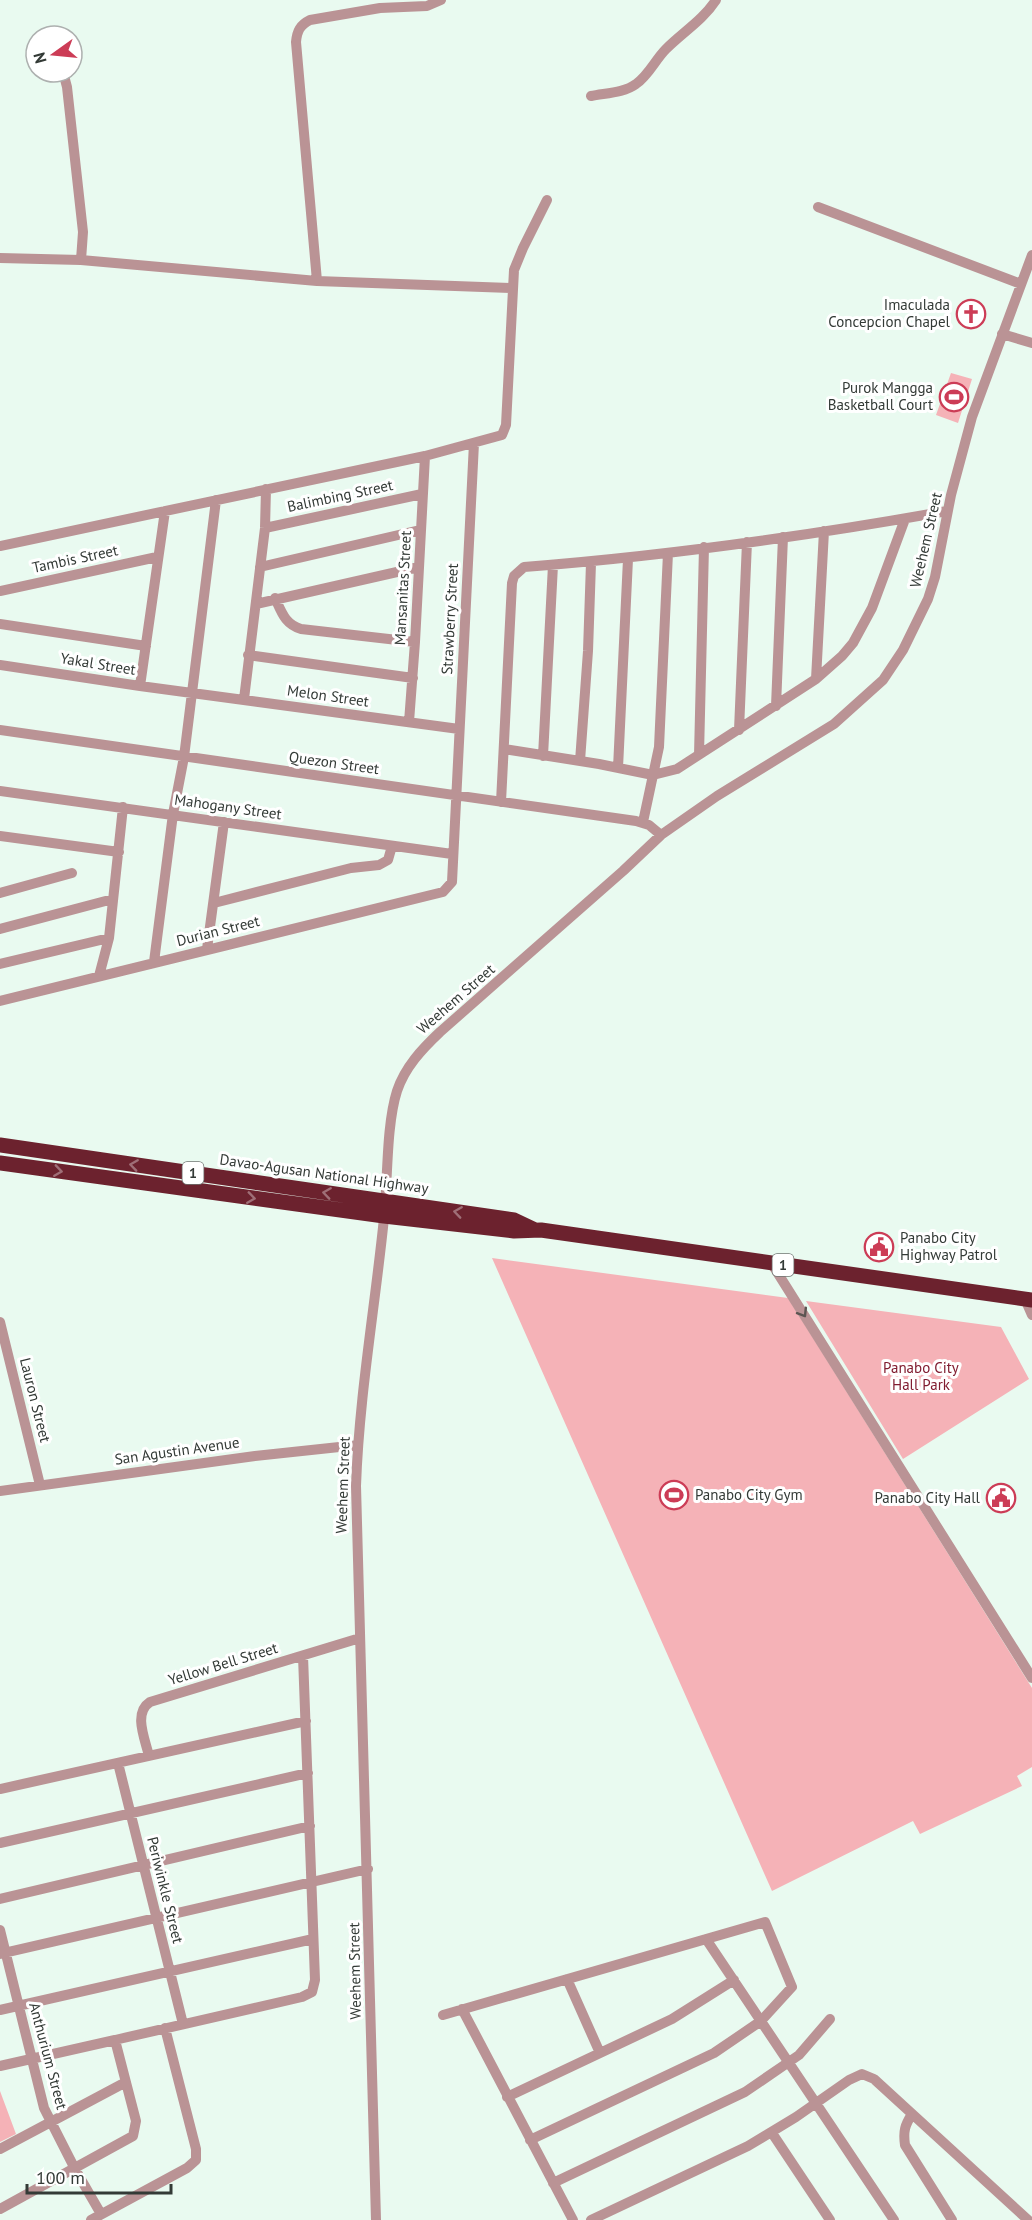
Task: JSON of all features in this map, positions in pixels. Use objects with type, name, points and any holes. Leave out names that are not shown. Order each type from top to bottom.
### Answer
[{"type":"highway","name":"Davao-Agusan National Highway","points":[[0,1145],[514,1231],[534,1229],[1029,1299]]},
{"type":"highway","name":"Davao-Agusan National Highway","points":[[0,1163],[385,1208]]},
{"type":"street","points":[[317,281],[297,32],[304,23],[310,20],[381,4],[428,6],[441,0]]},
{"type":"street","points":[[591,96],[635,85],[646,75],[665,50],[698,23],[716,0]]},
{"type":"street","points":[[66,84],[83,232],[81,260]]},
{"type":"street","points":[[0,546],[425,456],[502,435],[507,425],[514,270],[547,200]]},
{"type":"street","points":[[818,207],[1021,284]]},
{"type":"street","name":"Weehem Street","points":[[376,2220],[356,1486],[358,1444],[385,1208],[394,1102],[405,1074],[417,1054],[661,834],[717,796],[834,724],[883,680],[903,650],[928,599],[935,577],[947,511],[972,417],[1032,255]]},
{"type":"street","points":[[0,258],[81,260],[317,281],[512,288]]},
{"type":"street","points":[[1002,334],[1032,343]]},
{"type":"street","name":"Strawberry Street","points":[[443,892],[452,882],[474,444]]},
{"type":"street","name":"Mansanitas Street","points":[[408,722],[416,642],[425,456]]},
{"type":"street","points":[[244,699],[265,528],[266,489]]},
{"type":"street","name":"Balimbing Street","points":[[265,528],[422,494]]},
{"type":"street","points":[[154,962],[173,814],[184,757],[216,500]]},
{"type":"street","points":[[140,686],[165,511]]},
{"type":"street","points":[[501,802],[514,576],[524,567],[628,559],[704,547],[860,528],[947,511]]},
{"type":"street","points":[[504,749],[653,775],[677,769],[816,679],[842,656],[858,634],[883,581],[905,519]]},
{"type":"street","points":[[260,567],[420,530]]},
{"type":"street","points":[[816,679],[824,531]]},
{"type":"street","points":[[776,706],[783,537]]},
{"type":"street","points":[[739,730],[747,542]]},
{"type":"street","points":[[699,756],[704,547]]},
{"type":"street","points":[[643,822],[653,775],[658,763],[668,553]]},
{"type":"street","name":"Tambis Street","points":[[0,591],[157,557]]},
{"type":"street","points":[[618,768],[628,559]]},
{"type":"street","points":[[580,761],[588,651],[591,563]]},
{"type":"street","points":[[543,756],[553,565]]},
{"type":"street","points":[[256,604],[419,567]]},
{"type":"street","points":[[275,598],[284,619],[294,627],[416,642]]},
{"type":"street","points":[[0,624],[146,646]]},
{"type":"street","points":[[248,656],[413,678]]},
{"type":"street","name":"Yakal Street","points":[[0,665],[192,692]]},
{"type":"street","name":"Melon Street","points":[[192,692],[459,729]]},
{"type":"street","name":"Quezon Street","points":[[0,730],[643,822],[661,834]]},
{"type":"street","name":"Mahogany Street","points":[[0,791],[452,854]]},
{"type":"street","points":[[99,976],[109,938],[123,807]]},
{"type":"street","points":[[207,949],[224,822]]},
{"type":"street","points":[[0,836],[119,852]]},
{"type":"street","points":[[213,903],[351,868],[379,865],[388,860],[392,846]]},
{"type":"street","points":[[0,892],[72,873]]},
{"type":"street","name":"Durian Street","points":[[0,1001],[443,892]]},
{"type":"street","points":[[0,929],[113,899]]},
{"type":"street","points":[[0,964],[109,938]]},
{"type":"street","points":[[772,1264],[1032,1678]]},
{"type":"street","points":[[1029,1299],[1032,1315]]},
{"type":"street","name":"Lauron Street","points":[[0,1322],[40,1485]]},
{"type":"street","name":"San Agustin Avenue","points":[[0,1491],[358,1444]]},
{"type":"street","name":"Yellow Bell Street","points":[[149,1756],[141,1713],[144,1706],[150,1702],[360,1638]]},
{"type":"street","points":[[0,2066],[308,1995],[312,1992],[315,1980],[314,1939],[303,1656]]},
{"type":"street","points":[[0,1789],[306,1721]]},
{"type":"street","name":"Periwinkle Street","points":[[118,1762],[183,2024]]},
{"type":"street","points":[[0,1844],[308,1773]]},
{"type":"street","points":[[0,1899],[310,1826]]},
{"type":"street","points":[[3,1953],[368,1869]]},
{"type":"street","points":[[443,2015],[765,1922],[792,1987],[761,2021],[731,2042],[699,2060],[530,2140]]},
{"type":"street","name":"Anthurium Street","points":[[0,1930],[3,1953],[40,2095],[50,2122],[101,2214]]},
{"type":"street","points":[[0,2010],[314,1939]]},
{"type":"street","points":[[706,1939],[894,2220]]},
{"type":"street","points":[[567,1979],[600,2054]]},
{"type":"street","points":[[507,2097],[672,2019],[734,1980]]},
{"type":"street","points":[[462,2009],[573,2220]]},
{"type":"street","points":[[553,2183],[723,2103],[789,2062],[807,2046],[830,2019]]},
{"type":"street","points":[[91,2220],[187,2168],[196,2160],[196,2149],[165,2028]]},
{"type":"street","points":[[0,2209],[133,2136],[136,2121],[115,2040]]},
{"type":"street","points":[[591,2220],[772,2133],[849,2080],[862,2074],[874,2079],[1028,2220]]},
{"type":"street","points":[[0,2149],[126,2082]]},
{"type":"street","points":[[912,2114],[903,2134],[905,2145],[952,2220]]},
{"type":"street","points":[[772,2133],[830,2220]]},
{"type":"green space","name":"Purok Mangga Basketball Court","points":[[951,373],[972,379],[958,423],[936,415]]},
{"type":"green space","points":[[492,1258],[788,1298],[1032,1688],[1032,1767],[1017,1776],[1022,1786],[920,1834],[913,1821],[772,1891]]},
{"type":"green space","name":"Panabo City Hall Park","points":[[806,1301],[1001,1327],[1029,1379],[903,1459]]},
{"type":"green space","points":[[0,2091],[16,2134],[0,2142]]},
{"type":"place","name":"Imaculada Concepcion Chapel","points":[[971,314]]},
{"type":"place","name":"Purok Mangga Basketball Court","points":[[954,397]]},
{"type":"place","name":"Panabo City Highway Patrol","points":[[879,1247]]},
{"type":"place","name":"Panabo City Gym","points":[[674,1495]]},
{"type":"place","name":"Panabo City Hall","points":[[1001,1498]]}]
